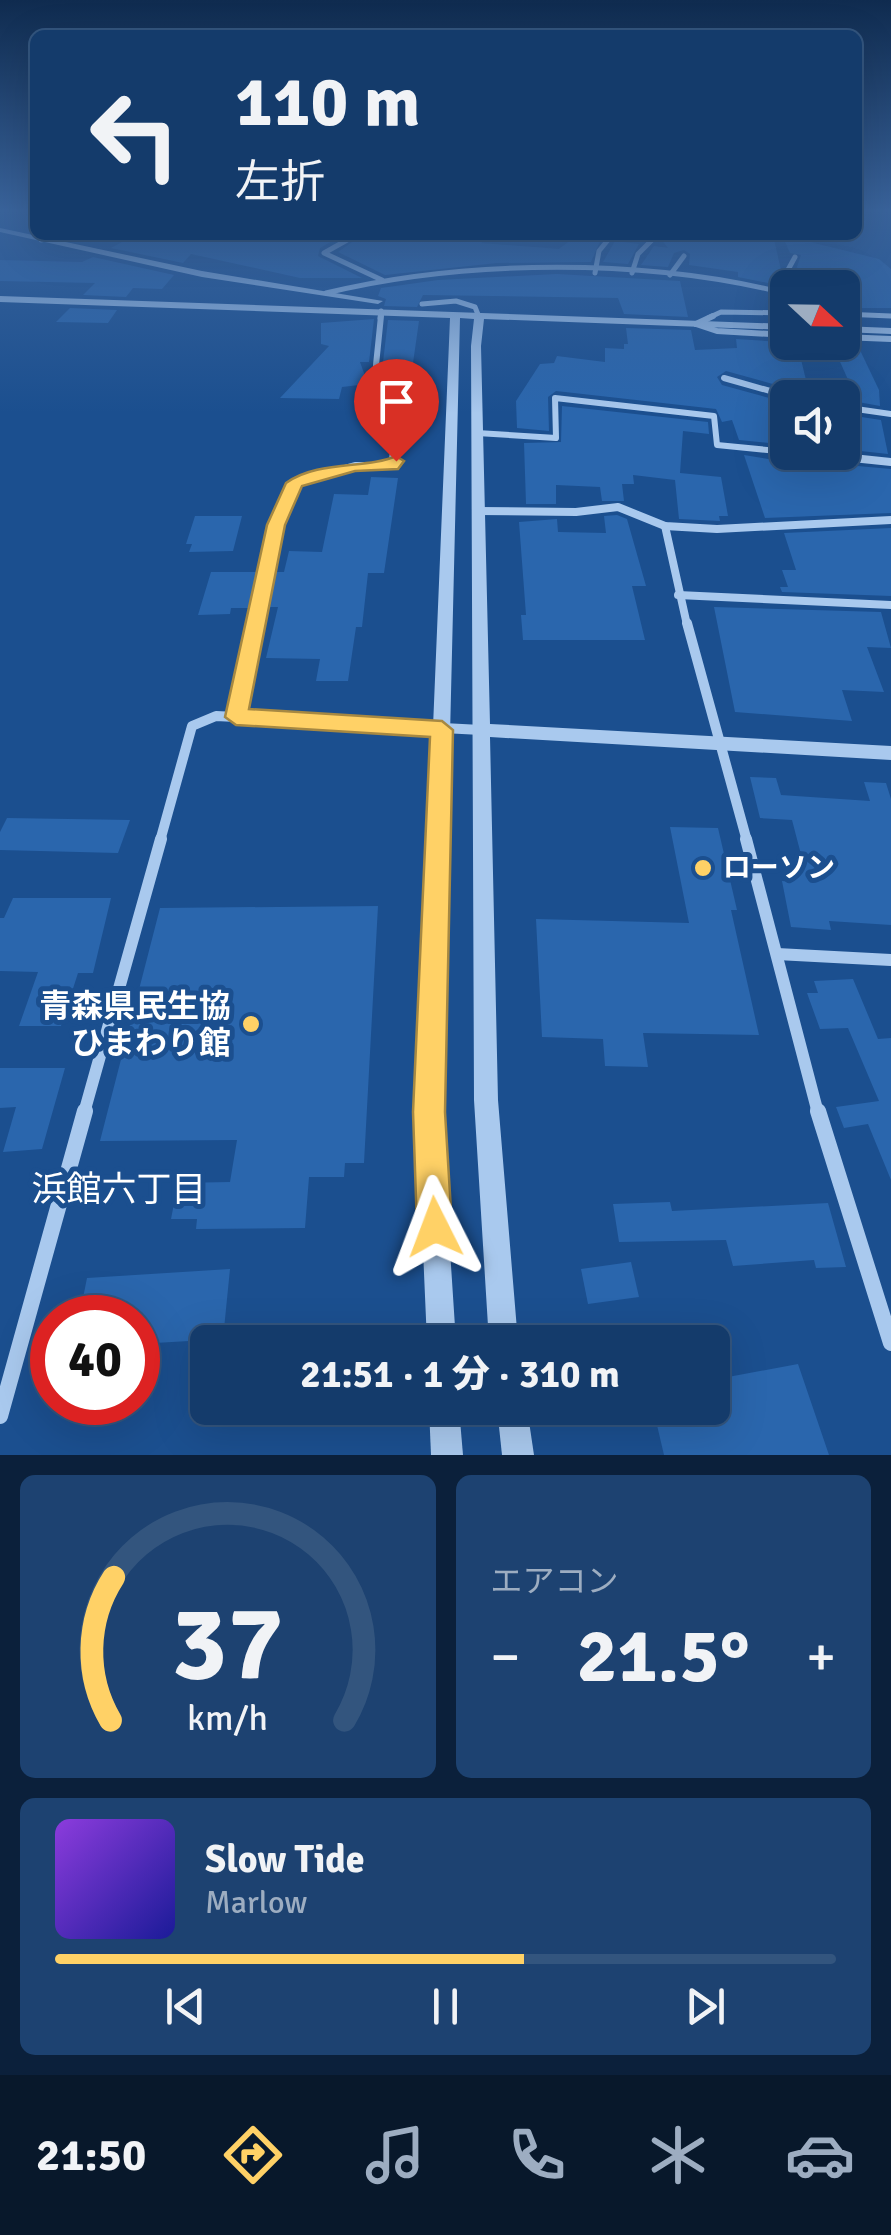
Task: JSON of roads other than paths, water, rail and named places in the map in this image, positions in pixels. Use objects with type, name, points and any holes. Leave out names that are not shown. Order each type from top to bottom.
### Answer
[{"type":"street","points":[[226,278],[326,294],[452,306],[454,315],[429,1112],[440,1325]]},
{"type":"street","points":[[377,278],[382,280]]},
{"type":"street","points":[[326,294],[382,280],[412,278]]},
{"type":"street","points":[[690,278],[770,289]]},
{"type":"street","points":[[0,298],[770,326]]},
{"type":"street","points":[[422,304],[462,302],[475,306],[479,316],[477,433],[486,1100],[503,1325]]},
{"type":"street","points":[[236,717],[276,525],[295,483],[354,466],[392,466],[396,461],[376,365],[381,311]]},
{"type":"street","points":[[696,324],[722,312],[770,313]]},
{"type":"street","points":[[860,315],[891,316]]},
{"type":"street","points":[[696,324],[717,331],[770,334]]},
{"type":"street","points":[[860,330],[891,331]]},
{"type":"street","points":[[860,338],[891,339]]},
{"type":"street","points":[[724,378],[770,391]]},
{"type":"street","points":[[477,433],[556,438],[555,398],[714,416],[717,445],[770,450]]},
{"type":"street","points":[[860,410],[891,414]]},
{"type":"street","points":[[860,459],[891,462]]},
{"type":"street","points":[[478,511],[618,507],[665,526],[717,529],[891,520]]},
{"type":"street","points":[[665,526],[678,595],[722,744],[811,1098],[891,1343]]},
{"type":"street","points":[[678,595],[891,605]]},
{"type":"street","points":[[0,1416],[186,736],[201,720],[236,717],[891,753]]},
{"type":"street","points":[[777,954],[891,960]]},
{"type":"street","points":[[445,1425],[447,1455]]},
{"type":"street","points":[[514,1425],[518,1455]]},
{"type":"place","name":"ローソン","points":[[703,868]]},
{"type":"place","name":"青森県民生協 ひまわり館","points":[[251,1024]]},
{"type":"district","name":"浜館六丁目","points":[[119,1189]]}]
